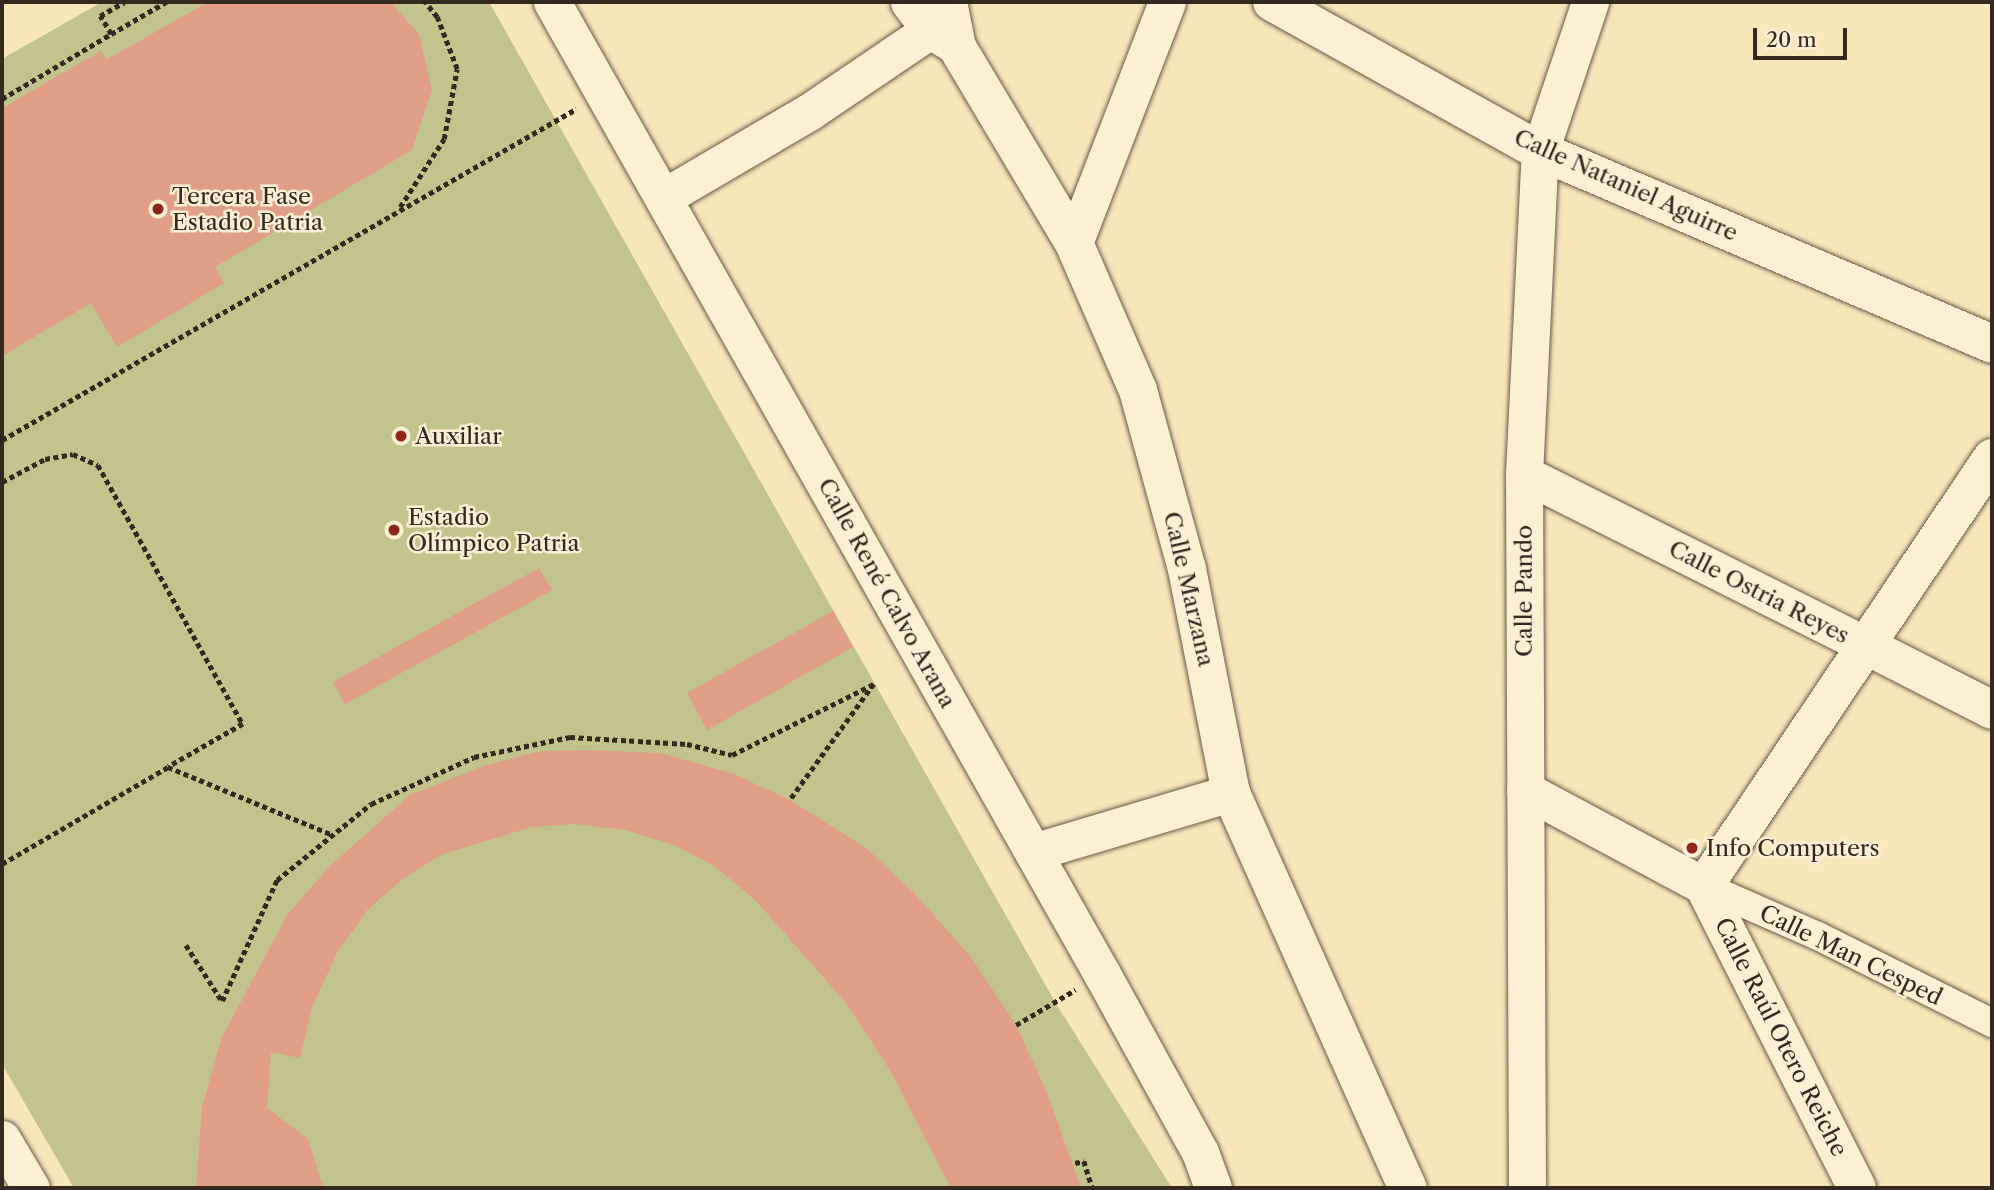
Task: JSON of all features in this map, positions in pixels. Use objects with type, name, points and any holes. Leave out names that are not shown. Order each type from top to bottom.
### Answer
[{"type":"street","name":"Calle René Calvo Arana","points":[[552,2],[1102,974],[1200,1152],[1213,1188]]},
{"type":"street","points":[[1074,243],[1167,2]]},
{"type":"street","name":"Calle Nataniel Aguirre","points":[[1272,2],[1540,150],[1992,344]]},
{"type":"street","name":"Calle Pando","points":[[1527,1188],[1524,474],[1540,150],[1590,2]]},
{"type":"street","points":[[664,197],[809,112],[936,20]]},
{"type":"street","name":"Calle Marzana","points":[[936,20],[1074,243],[1138,390],[1187,569],[1231,793],[1408,1188]]},
{"type":"street","points":[[1704,886],[1992,458]]},
{"type":"street","name":"Calle Ostria Reyes","points":[[1524,474],[1992,710]]},
{"type":"street","name":"Calle Man Cesped","points":[[1525,790],[1704,886],[1818,936],[1992,1023]]},
{"type":"street","points":[[1033,852],[1231,793]]},
{"type":"street","name":"Calle Raúl Otero Reiche","points":[[1704,886],[1857,1188]]},
{"type":"street","points":[[2,1139],[30,1188]]},
{"type":"path","points":[[110,34],[100,16],[124,2]]},
{"type":"path","points":[[2,99],[166,2]]},
{"type":"path","points":[[400,208],[444,139],[457,68],[437,18],[425,2]]},
{"type":"path","points":[[2,440],[400,208],[604,93]]},
{"type":"path","points":[[2,482],[45,459],[73,454],[98,465],[243,724],[2,864]]},
{"type":"path","points":[[186,945],[222,1001],[277,880],[371,804],[474,757],[570,737],[687,744],[732,755],[874,684],[790,800]]},
{"type":"path","points":[[168,767],[333,835]]},
{"type":"path","points":[[1016,1025],[1102,974]]},
{"type":"path","points":[[1075,1163],[1084,1161],[1092,1188]]},
{"type":"green space","name":"Estadio Olímpico Patria","points":[[102,2],[489,2],[1055,1002],[1172,1188],[74,1188],[2,1064],[2,59]]},
{"type":"building","name":"Tercera Fase Estadio Patria","points":[[208,2],[390,2],[419,34],[432,90],[412,150],[215,267],[224,283],[117,347],[91,303],[2,356],[2,108],[101,51],[106,60]]},
{"type":"building","points":[[539,568],[552,590],[345,704],[333,682]]},
{"type":"building","points":[[833,611],[853,647],[707,730],[687,693]]},
{"type":"building","points":[[540,751],[660,753],[734,774],[790,800],[866,848],[916,895],[970,956],[1016,1025],[1046,1090],[1081,1188],[951,1188],[890,1070],[846,1003],[756,901],[716,867],[674,845],[625,830],[575,824],[532,827],[443,854],[404,878],[368,909],[337,953],[312,1007],[300,1058],[271,1052],[267,1108],[308,1139],[323,1188],[196,1188],[202,1107],[222,1037],[288,914],[329,867],[410,795],[487,765]]},
{"type":"place","name":"Tercera Fase Estadio Patria","points":[[158,209]]},
{"type":"place","name":"Auxiliar","points":[[401,436]]},
{"type":"place","name":"Estadio Olímpico Patria","points":[[394,530]]},
{"type":"place","name":"Info Computers","points":[[1692,848]]}]
